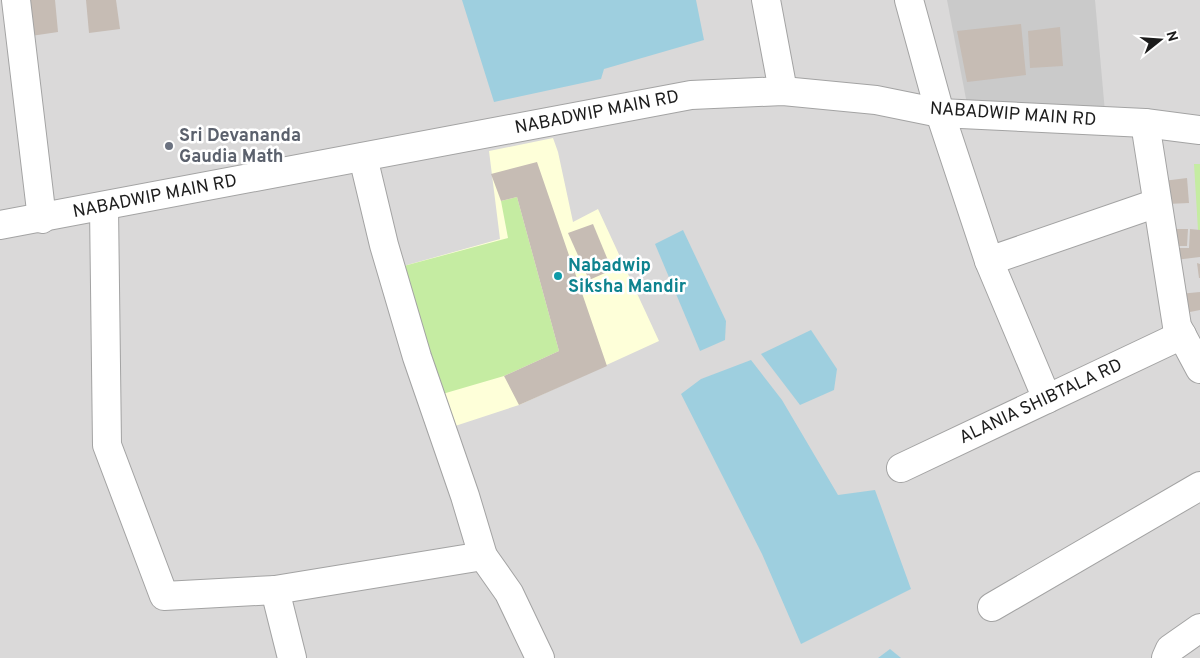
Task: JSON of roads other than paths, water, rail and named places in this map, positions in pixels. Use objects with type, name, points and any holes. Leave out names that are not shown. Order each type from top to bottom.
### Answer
[{"type":"street","points":[[16,0],[42,219]]},
{"type":"street","points":[[766,0],[783,91]]},
{"type":"street","points":[[909,0],[940,113],[989,261],[1047,399]]},
{"type":"street","name":"NABADWIP MAIN RD","points":[[0,225],[42,219],[690,95],[783,91],[876,100],[940,113],[1146,123],[1200,130]]},
{"type":"street","points":[[1146,123],[1177,326],[1200,369]]},
{"type":"street","points":[[363,157],[384,245],[417,357],[465,496],[483,556],[509,593],[540,658]]},
{"type":"street","points":[[989,261],[1157,203]]},
{"type":"street","points":[[104,207],[107,445],[164,596],[275,590],[483,556]]},
{"type":"street","name":"ALANIA SHIBTALA RD","points":[[901,468],[1182,336]]},
{"type":"street","points":[[992,606],[1200,486]]},
{"type":"street","points":[[275,590],[292,658]]},
{"type":"street","points":[[1166,658],[1170,649],[1200,628]]},
{"type":"water","points":[[462,0],[696,0],[704,40],[604,69],[601,79],[494,102]]},
{"type":"water","points":[[683,230],[726,321],[725,340],[700,351],[655,244]]},
{"type":"water","points":[[811,330],[837,369],[834,390],[800,405],[761,354]]},
{"type":"water","points":[[751,360],[782,400],[838,495],[875,490],[911,589],[801,644],[762,554],[681,394],[701,379]]},
{"type":"water","points":[[890,649],[901,658],[878,658]]},
{"type":"place","name":"Sri Devananda Gaudia Math","points":[[169,146]]},
{"type":"place","name":"Nabadwip Siksha Mandir","points":[[558,276]]}]
